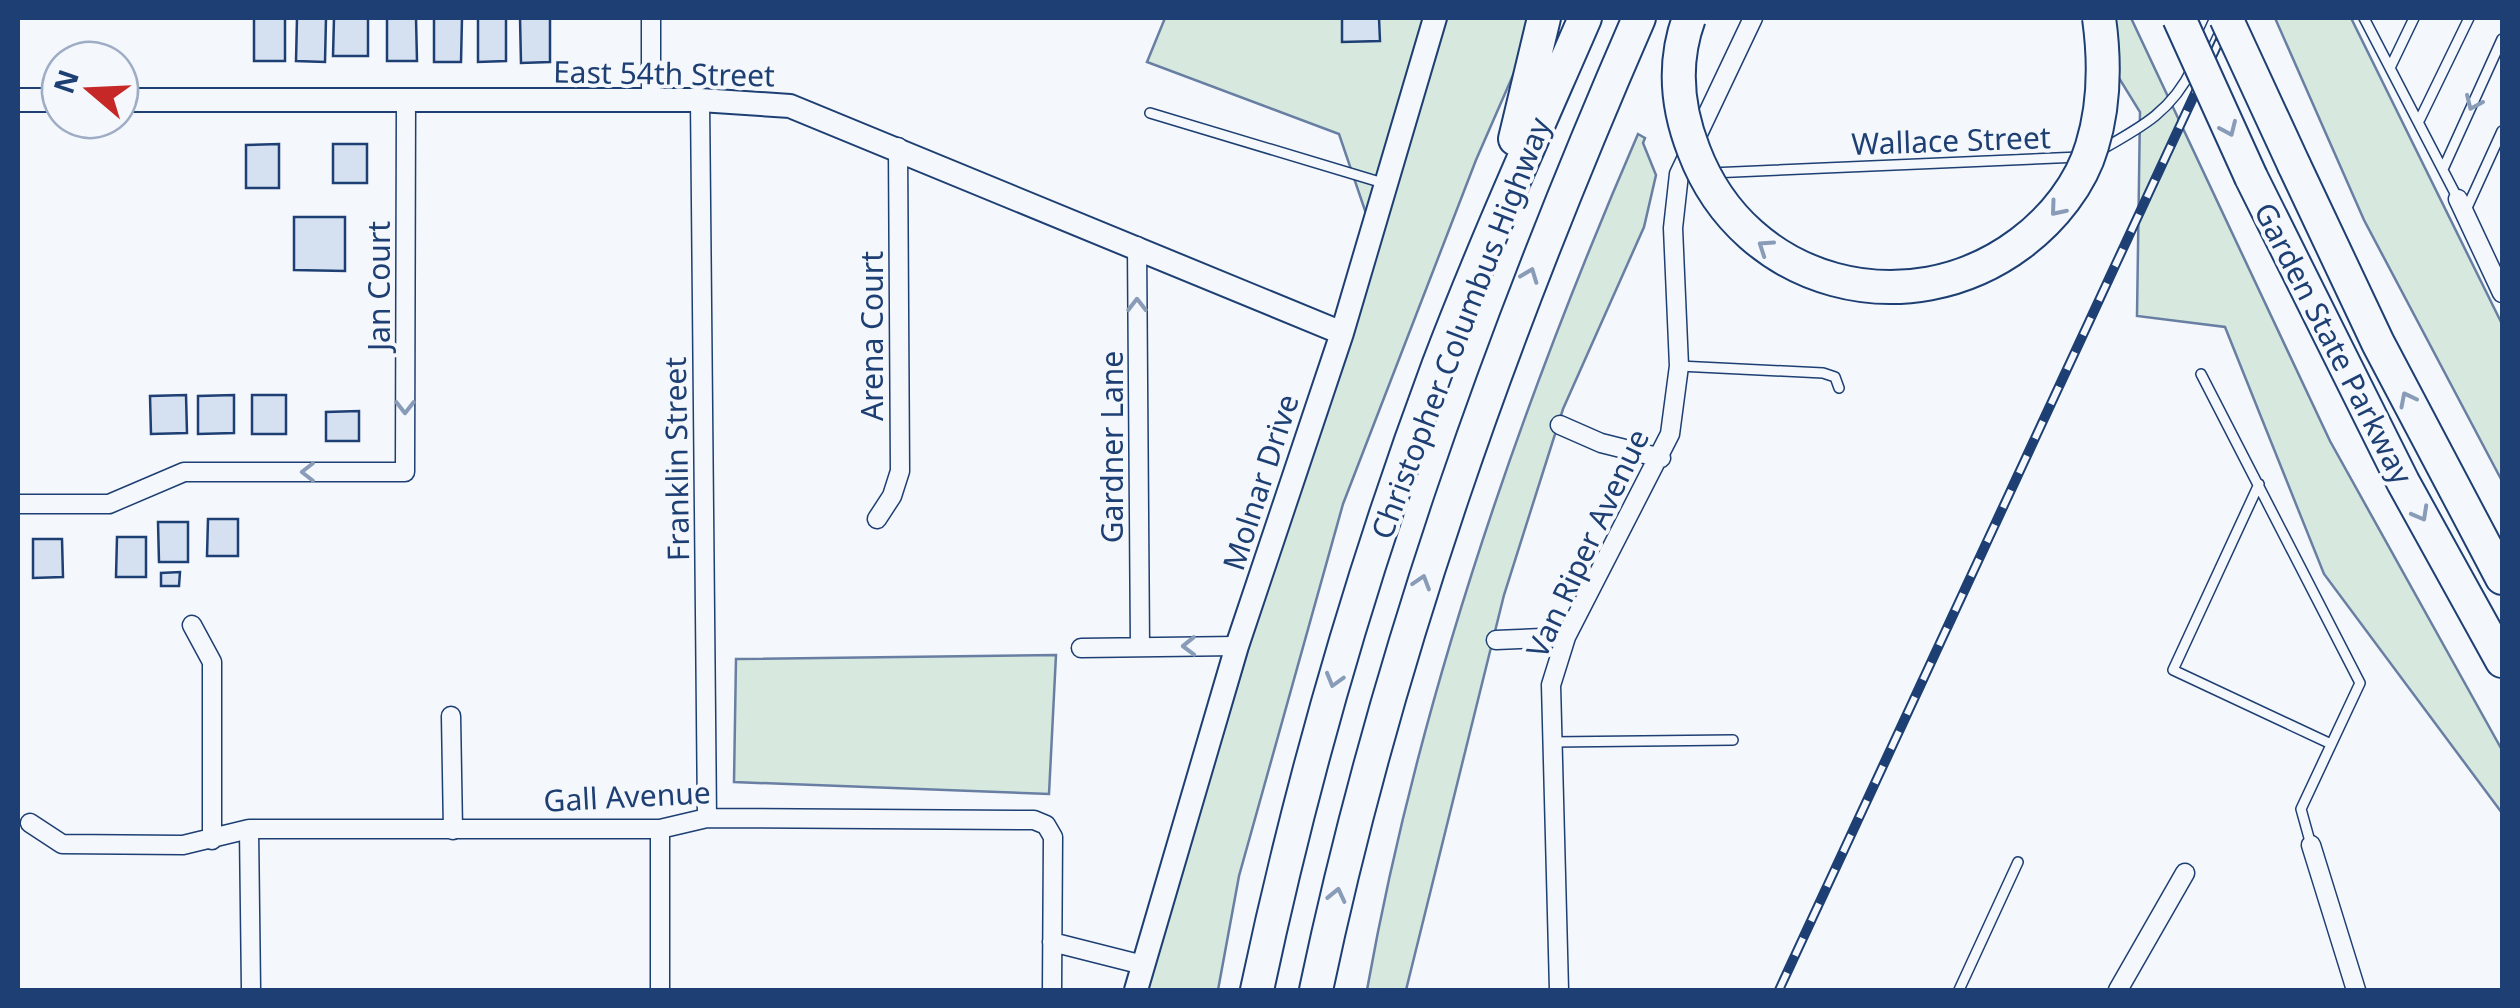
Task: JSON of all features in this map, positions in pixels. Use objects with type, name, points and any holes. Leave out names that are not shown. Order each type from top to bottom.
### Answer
[{"type":"highway","points":[[1495,226],[1544,18]]},
{"type":"highway","name":"Christopher Columbus Highway","points":[[1257,990],[1302,795],[1365,578],[1440,362],[1584,18]]},
{"type":"highway","name":"Christopher Columbus Highway","points":[[1316,990],[1364,784],[1442,519],[1537,259],[1639,18]]},
{"type":"highway","points":[[1689,18],[1682,37],[1678,83],[1684,126],[1702,172],[1722,206],[1754,240],[1796,266],[1844,283],[1895,288],[1950,281],[1997,261],[2040,229],[2068,195],[2092,149],[2103,99],[2099,18]]},
{"type":"highway","name":"Garden State Parkway","points":[[2179,18],[2251,177],[2403,482],[2502,661]]},
{"type":"highway","name":"Garden State Parkway","points":[[2226,18],[2378,343],[2502,578]]},
{"type":"street","points":[[651,18],[651,100]]},
{"type":"street","name":"Molnar Drive","points":[[1136,990],[1237,646],[1342,333],[1434,18]]},
{"type":"street","name":"Van Riper Avenue","points":[[1559,990],[1551,686],[1566,636],[1661,458],[1677,405],[1673,228],[1679,174],[1753,18]]},
{"type":"street","name":"East 54th Street","points":[[140,100],[700,100],[790,106],[898,147],[1342,333]]},
{"type":"street","name":"Jan Court","points":[[18,504],[109,504],[184,472],[405,472],[406,100]]},
{"type":"street","name":"Franklin Street","points":[[700,100],[707,818]]},
{"type":"street","name":"Arena Court","points":[[877,520],[892,496],[900,471],[898,147]]},
{"type":"street","points":[[2462,206],[2502,294]]},
{"type":"street","name":"Gardner Lane","points":[[1137,246],[1140,647]]},
{"type":"street","points":[[1560,425],[1601,443],[1661,458]]},
{"type":"street","points":[[192,625],[212,662],[212,840]]},
{"type":"street","points":[[1496,640],[1566,636]]},
{"type":"street","points":[[1081,648],[1237,646]]},
{"type":"street","points":[[451,716],[453,830]]},
{"type":"street","name":"Gall Avenue","points":[[30,822],[62,844],[183,845],[249,829],[660,828],[707,818],[1034,820],[1046,826],[1053,837],[1052,942]]},
{"type":"street","points":[[660,828],[660,990]]},
{"type":"street","points":[[249,829],[251,990]]},
{"type":"street","points":[[2311,845],[2356,990]]},
{"type":"street","points":[[2118,990],[2185,873]]},
{"type":"street","points":[[1052,990],[1052,942],[1143,964]]},
{"type":"lane","name":"Wallace Street","points":[[1679,174],[2070,161],[2102,150],[2166,109],[2179,96],[2216,18]]},
{"type":"lane","points":[[2364,18],[2462,206]]},
{"type":"lane","points":[[2390,68],[2414,18]]},
{"type":"lane","points":[[2420,119],[2469,18]]},
{"type":"lane","points":[[2444,167],[2502,39]]},
{"type":"lane","points":[[1150,113],[1386,184]]},
{"type":"lane","points":[[2462,206],[2502,131]]},
{"type":"lane","points":[[1679,366],[1823,373],[1835,378],[1840,388]]},
{"type":"lane","points":[[2201,374],[2360,683],[2300,810],[2311,845]]},
{"type":"lane","points":[[2259,484],[2172,670],[2332,744]]},
{"type":"lane","points":[[1550,742],[1734,740]]},
{"type":"lane","points":[[1959,990],[2018,862]]},
{"type":"shaded area","points":[[1165,18],[1538,18],[1476,160],[1343,504],[1239,876],[1218,990],[1147,990],[1372,231],[1339,134],[1147,62]]},
{"type":"shaded area","points":[[2082,18],[2131,18],[2330,441],[2502,750],[2502,813],[2324,574],[2225,327],[2137,316],[2140,112]]},
{"type":"shaded area","points":[[2275,18],[2351,18],[2502,324],[2502,481],[2364,220]]},
{"type":"shaded area","points":[[1638,134],[1645,138],[1643,143],[1656,175],[1644,227],[1563,409],[1504,595],[1406,990],[1367,990],[1415,771],[1478,554],[1553,342]]},
{"type":"shaded area","points":[[1056,655],[1049,794],[734,782],[736,659]]},
{"type":"building","points":[[254,18],[285,18],[285,61],[254,61]]},
{"type":"building","points":[[297,18],[326,18],[325,62],[296,61]]},
{"type":"building","points":[[334,18],[368,18],[368,56],[333,56]]},
{"type":"building","points":[[387,18],[416,18],[417,61],[387,61]]},
{"type":"building","points":[[434,18],[462,18],[461,62],[434,62]]},
{"type":"building","points":[[478,18],[506,18],[506,61],[478,62]]},
{"type":"building","points":[[520,18],[550,18],[550,62],[521,63]]},
{"type":"building","points":[[1342,18],[1379,18],[1380,41],[1342,42]]},
{"type":"building","points":[[279,144],[279,188],[246,188],[246,145]]},
{"type":"building","points":[[333,144],[367,144],[367,183],[333,183]]},
{"type":"building","points":[[294,217],[345,217],[345,271],[294,270]]},
{"type":"building","points":[[186,395],[187,433],[151,434],[150,396]]},
{"type":"building","points":[[234,395],[234,433],[198,434],[198,396]]},
{"type":"building","points":[[252,395],[286,395],[286,434],[252,434]]},
{"type":"building","points":[[359,411],[359,441],[326,441],[326,412]]},
{"type":"building","points":[[208,519],[238,519],[238,556],[207,556]]},
{"type":"building","points":[[158,522],[188,522],[188,562],[159,562]]},
{"type":"building","points":[[117,537],[146,537],[146,577],[116,577]]},
{"type":"building","points":[[33,539],[62,539],[63,577],[33,578]]},
{"type":"building","points":[[180,572],[179,586],[161,586],[161,573]]},
{"type":"railway","points":[[1779,990],[2230,18]]}]
